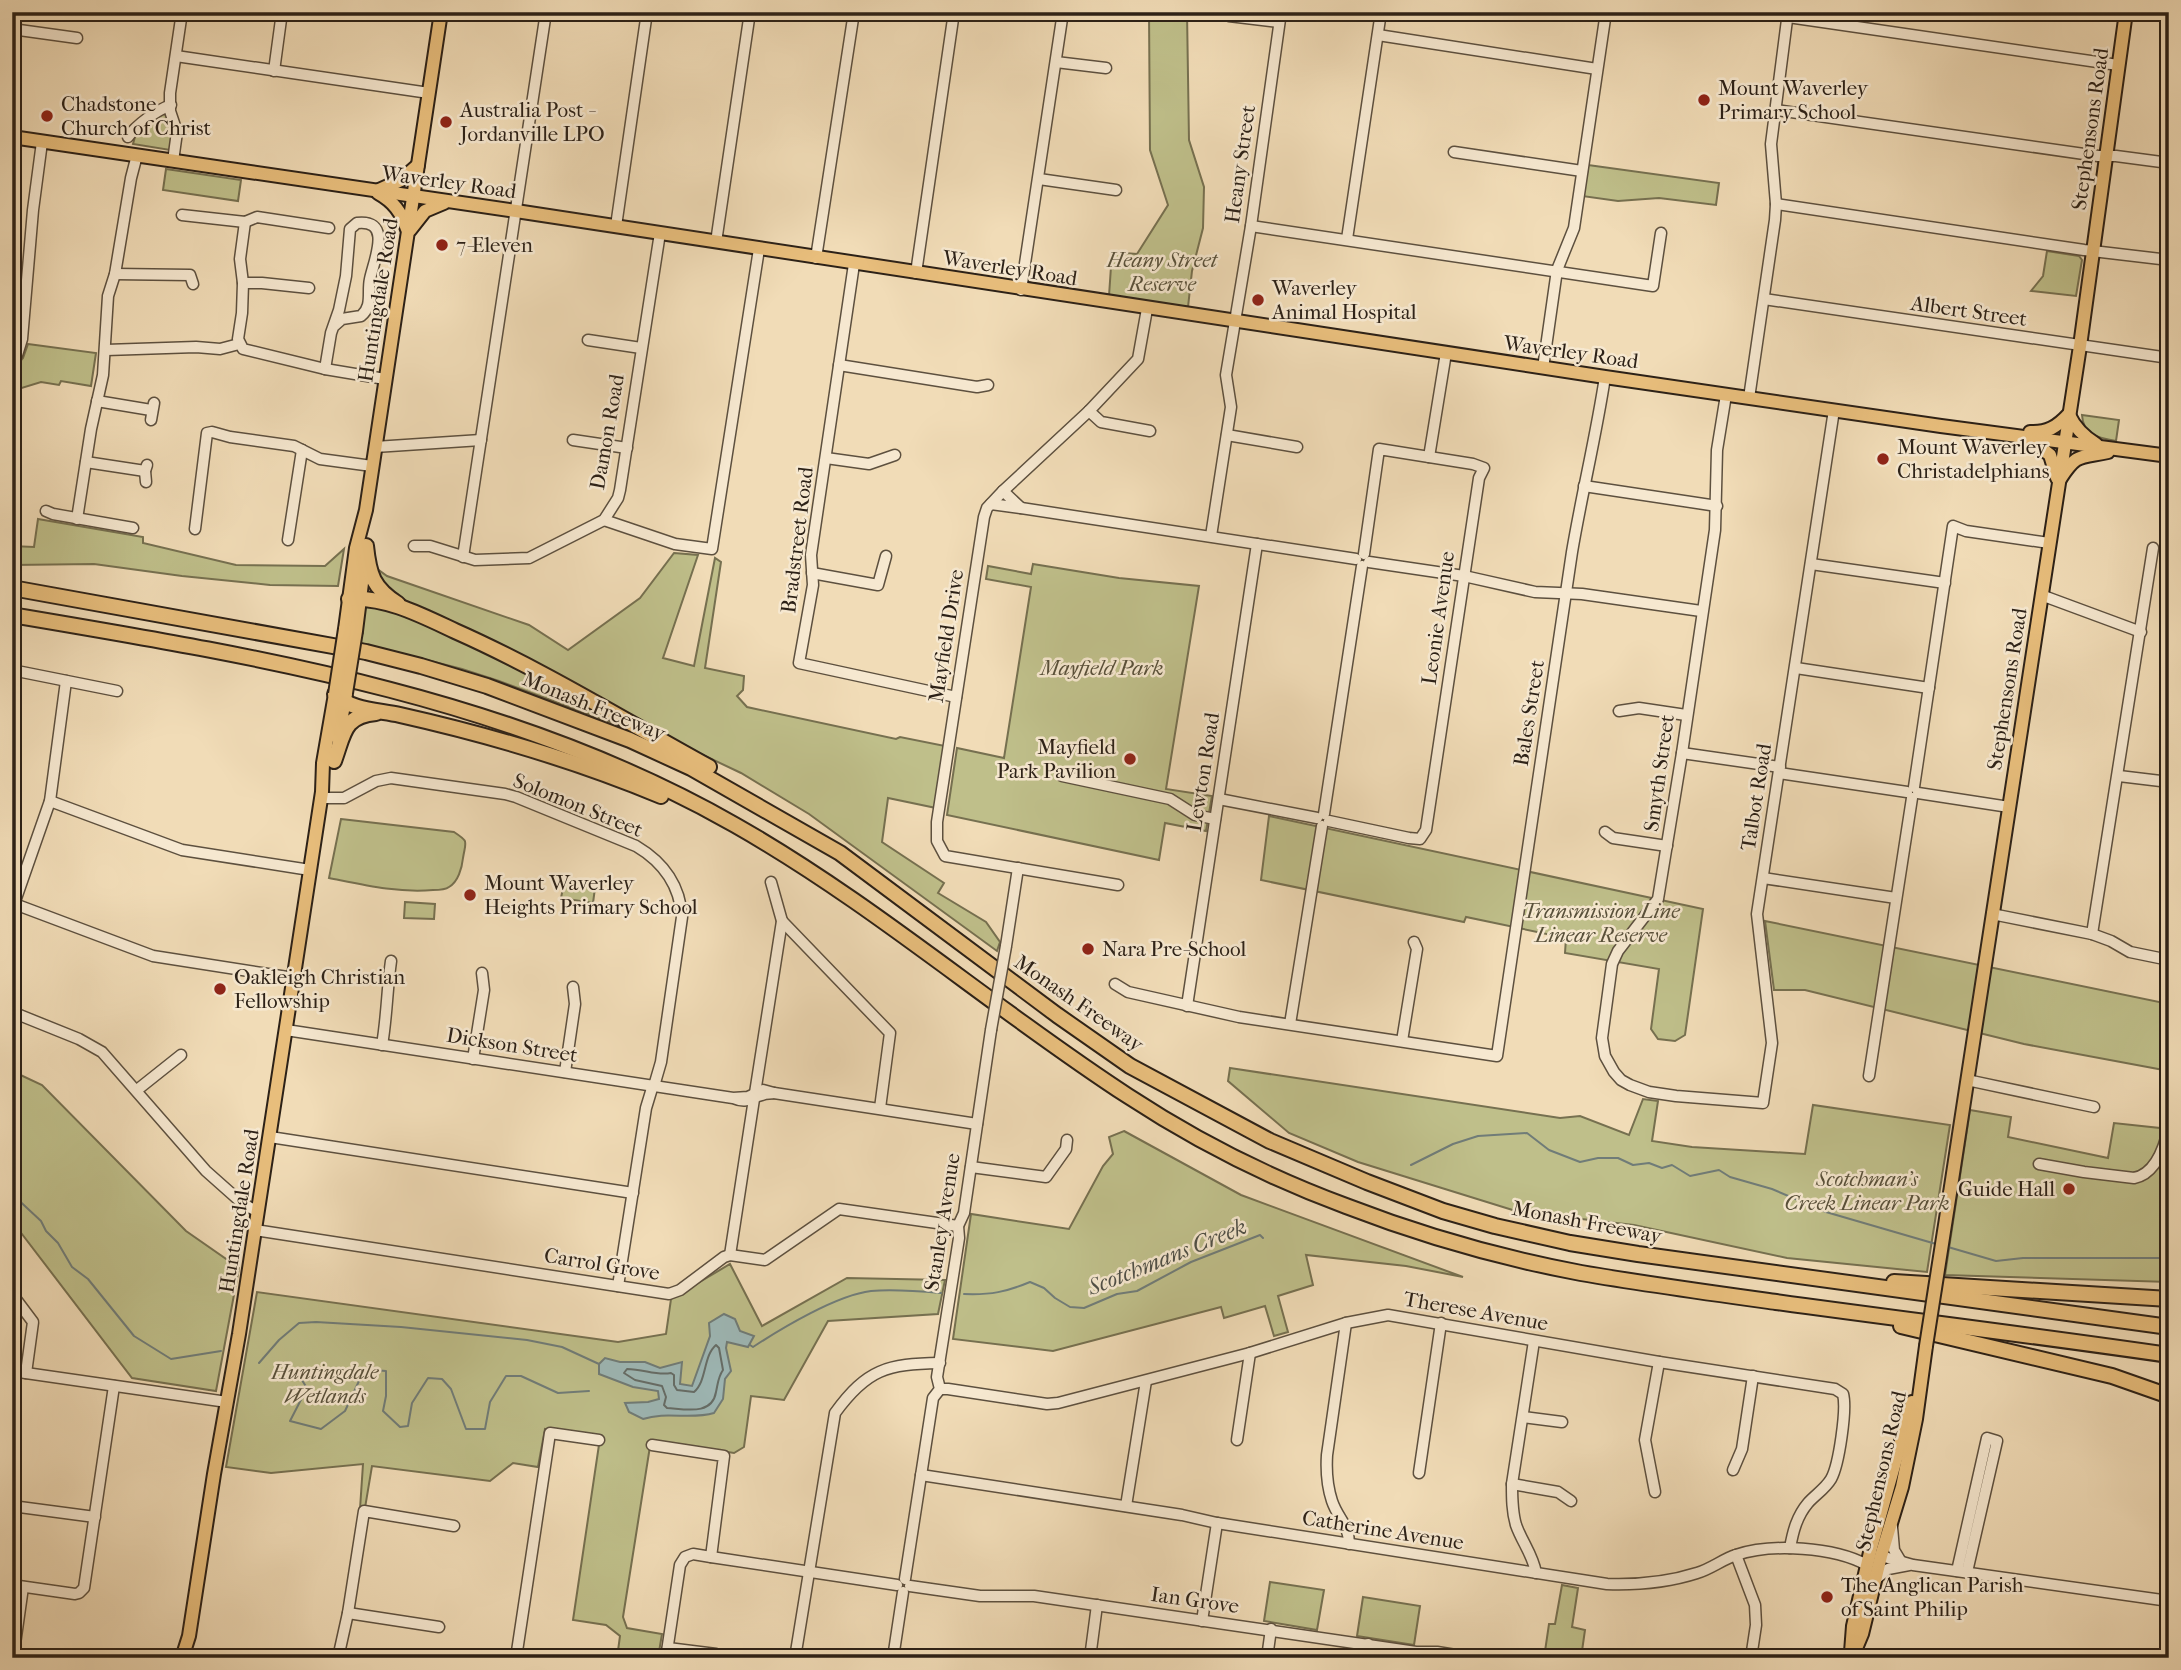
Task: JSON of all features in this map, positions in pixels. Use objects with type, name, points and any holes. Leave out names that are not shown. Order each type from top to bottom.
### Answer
[{"type":"highway","points":[[366,546],[374,583],[408,610],[537,671],[711,768],[762,798],[840,853]]},
{"type":"highway","name":"Monash Freeway","points":[[12,587],[366,652],[474,682],[617,735],[691,768],[840,853],[1046,1007],[1130,1066],[1270,1141],[1443,1211],[1570,1243],[2169,1327]]},
{"type":"highway","points":[[355,598],[408,610]]},
{"type":"highway","points":[[12,615],[148,638],[401,691],[453,706],[573,748],[668,789],[737,826],[823,878],[1021,1022],[1130,1097],[1239,1159],[1343,1206],[1453,1243],[1574,1272],[2169,1355]]},
{"type":"highway","points":[[342,698],[565,761],[630,783],[737,826]]},
{"type":"highway","points":[[334,761],[348,725],[354,718],[385,712]]},
{"type":"highway","points":[[1798,1277],[2169,1299]]},
{"type":"highway","points":[[1804,1306],[2071,1365],[2169,1396]]},
{"type":"main road","name":"Huntingdale Road","points":[[355,598],[356,548],[366,510],[441,12]]},
{"type":"main road","name":"Stephensons Road","points":[[1876,1552],[1892,1523],[1916,1419],[2080,346],[2126,12]]},
{"type":"main road","name":"Waverley Road","points":[[12,138],[516,211],[1021,290],[1726,395],[2169,456]]},
{"type":"main road","points":[[376,191],[390,187],[418,165]]},
{"type":"main road","points":[[376,191],[398,208],[408,233]]},
{"type":"main road","points":[[408,233],[425,211],[448,202]]},
{"type":"main road","points":[[2010,434],[2042,433],[2060,423],[2069,414],[2074,426],[2085,438],[2099,446]]},
{"type":"main road","points":[[2028,437],[2050,455],[2058,482]]},
{"type":"main road","points":[[2058,482],[2074,459],[2122,449]]},
{"type":"main road","name":"Huntingdale Road","points":[[322,795],[334,761],[350,630],[366,546],[366,510]]},
{"type":"main road","name":"Huntingdale Road","points":[[189,1658],[189,1636],[270,1138],[322,795],[323,763],[342,698]]},
{"type":"main road","name":"Stephensons Road","points":[[1851,1658],[1862,1634],[1876,1579],[1876,1552],[1922,1372]]},
{"type":"main road","points":[[1867,1565],[1876,1552]]},
{"type":"main road","name":"Stephensons Road","points":[[1851,1658],[1853,1626],[1867,1565]]},
{"type":"main road","name":"Huntingdale Road","points":[[182,1658],[189,1636]]},
{"type":"street","points":[[177,161],[177,132],[170,111],[170,93],[182,12]]},
{"type":"street","points":[[274,71],[282,12]]},
{"type":"street","points":[[463,557],[546,12]]},
{"type":"street","points":[[616,226],[648,12]]},
{"type":"street","points":[[716,242],[750,12]]},
{"type":"street","points":[[816,258],[853,12]]},
{"type":"street","points":[[916,274],[954,12]]},
{"type":"street","points":[[1021,290],[1063,12]]},
{"type":"street","points":[[1347,239],[1381,12]]},
{"type":"street","points":[[1543,368],[1557,270],[1574,228],[1606,12]]},
{"type":"street","points":[[1749,398],[1776,204],[1771,144],[1788,15],[2118,65]]},
{"type":"street","points":[[1229,16],[1280,17]]},
{"type":"street","name":"Heany Street","points":[[1211,536],[1231,407],[1226,375],[1251,226],[1280,17]]},
{"type":"street","points":[[12,29],[77,38]]},
{"type":"street","points":[[1377,36],[1597,69]]},
{"type":"street","points":[[176,56],[429,93]]},
{"type":"street","points":[[1056,62],[1106,68]]},
{"type":"street","points":[[128,137],[152,116],[171,105]]},
{"type":"street","points":[[1776,110],[2107,157],[2169,163]]},
{"type":"street","points":[[12,360],[17,355],[22,339],[42,142]]},
{"type":"street","points":[[1454,152],[1583,171]]},
{"type":"street","points":[[78,519],[106,349],[108,296],[115,274],[134,155]]},
{"type":"street","points":[[1039,178],[1116,190]]},
{"type":"street","points":[[1776,204],[2169,260]]},
{"type":"street","points":[[182,215],[245,222],[257,217],[330,227]]},
{"type":"street","points":[[245,222],[240,259],[243,283],[239,344],[243,349],[325,369],[386,379]]},
{"type":"street","points":[[325,369],[333,327],[339,310],[350,229],[357,223],[371,223],[376,227],[379,237],[370,280],[368,308],[361,316],[346,317],[333,327]]},
{"type":"street","points":[[1251,226],[1653,286],[1661,233]]},
{"type":"street","name":"Damon Road","points":[[414,546],[430,546],[475,560],[529,558],[604,520],[618,499],[660,233]]},
{"type":"street","points":[[604,520],[675,544],[712,549],[759,249]]},
{"type":"street","name":"Bradstreet Road","points":[[854,264],[811,555],[813,585],[799,663],[956,697]]},
{"type":"street","points":[[115,274],[190,275],[193,285]]},
{"type":"street","points":[[243,283],[309,288]]},
{"type":"street","name":"Albert Street","points":[[1764,299],[2169,358]]},
{"type":"street","name":"Mayfield Drive","points":[[1118,885],[945,856],[937,841],[937,822],[984,517],[1003,491],[1089,411],[1138,359],[1147,309]]},
{"type":"street","points":[[588,340],[641,348]]},
{"type":"street","points":[[106,349],[220,349],[239,344]]},
{"type":"street","points":[[1290,1024],[1379,449],[1429,457],[1446,353]]},
{"type":"street","points":[[839,365],[977,387],[988,385]]},
{"type":"street","name":"Bales Street","points":[[1402,1041],[1497,1056],[1566,594],[1605,377]]},
{"type":"street","name":"Smyth Street","points":[[1676,1096],[1649,1092],[1621,1080],[1605,1056],[1602,1038],[1612,964],[1618,951],[1658,899],[1717,506],[1717,450],[1726,395]]},
{"type":"street","points":[[97,401],[152,411]]},
{"type":"street","name":"Talbot Road","points":[[1676,1096],[1763,1103],[1772,1043],[1757,914],[1833,410]]},
{"type":"street","points":[[1089,411],[1101,422],[1150,431]]},
{"type":"street","points":[[195,529],[207,433],[294,446],[320,458],[372,466]]},
{"type":"street","points":[[1227,435],[1297,447]]},
{"type":"street","points":[[12,437],[12,451]]},
{"type":"street","points":[[375,447],[481,440]]},
{"type":"street","points":[[573,440],[627,448]]},
{"type":"street","points":[[288,540],[302,450]]},
{"type":"street","points":[[826,458],[869,464],[895,456]]},
{"type":"street","name":"Leonie Avenue","points":[[1323,820],[1409,838],[1420,839],[1426,831],[1479,478],[1484,468],[1429,457]]},
{"type":"street","points":[[86,462],[146,473]]},
{"type":"street","points":[[1584,486],[1717,506]]},
{"type":"street","points":[[1003,491],[1021,508]]},
{"type":"street","points":[[991,504],[1464,576],[1535,592],[1583,594],[1701,611]]},
{"type":"street","points":[[46,511],[134,528]]},
{"type":"street","points":[[1869,1076],[1953,526],[1966,531],[2049,543]]},
{"type":"street","name":"Lewton Road","points":[[1187,1006],[1257,544]]},
{"type":"street","points":[[2092,934],[2153,548]]},
{"type":"street","points":[[812,573],[877,585],[886,556]]},
{"type":"street","points":[[1811,564],[1945,583]]},
{"type":"street","points":[[2041,595],[2141,632]]},
{"type":"street","points":[[1796,668],[1929,688]]},
{"type":"street","points":[[12,670],[117,691]]},
{"type":"street","points":[[66,681],[50,801],[13,904],[153,956],[294,978]]},
{"type":"street","points":[[1619,711],[1639,708],[1686,715]]},
{"type":"street","points":[[1682,753],[2009,807]]},
{"type":"street","points":[[1062,776],[1170,799],[1195,815],[1215,820]]},
{"type":"street","points":[[2119,776],[2169,782]]},
{"type":"street","name":"Solomon Street","points":[[322,795],[344,798],[376,780],[391,778],[505,794],[636,846],[653,857],[666,871],[677,891],[682,917],[661,1062],[646,1108],[618,1286]]},
{"type":"street","points":[[1219,799],[1323,820]]},
{"type":"street","points":[[50,801],[182,850],[310,870]]},
{"type":"street","points":[[1605,832],[1613,838],[1667,846]]},
{"type":"street","name":"Stanley Avenue","points":[[893,1658],[933,1398],[940,1389],[937,1377],[959,1238],[958,1226],[964,1213],[1018,868]]},
{"type":"street","points":[[1763,878],[1896,898]]},
{"type":"street","points":[[771,882],[782,921],[730,1255],[765,1260],[839,1209],[958,1226]]},
{"type":"street","points":[[1992,914],[2092,934],[2111,941],[2130,953],[2169,960]]},
{"type":"street","points":[[782,921],[890,1033],[880,1108]]},
{"type":"street","points":[[1115,985],[1128,992],[1239,1017],[1402,1041],[1417,949],[1414,942]]},
{"type":"street","points":[[383,1045],[391,961]]},
{"type":"street","points":[[474,1059],[484,990],[482,973]]},
{"type":"street","points":[[565,1072],[575,1004],[573,987]]},
{"type":"street","points":[[12,1012],[96,1048],[109,1058],[206,1171],[230,1191],[259,1207]]},
{"type":"street","name":"Dickson Street","points":[[286,1030],[733,1098],[754,1096],[762,1090],[977,1124]]},
{"type":"street","points":[[137,1090],[181,1055]]},
{"type":"street","points":[[1967,1080],[2094,1107]]},
{"type":"street","points":[[2039,1164],[2084,1172],[2140,1177],[2149,1170],[2161,1151],[2169,1126]]},
{"type":"street","points":[[270,1138],[633,1193]]},
{"type":"street","points":[[971,1167],[1045,1177],[1066,1149],[1068,1140]]},
{"type":"street","name":"Carrol Grove","points":[[255,1230],[669,1294],[730,1255]]},
{"type":"street","points":[[12,1294],[33,1322],[26,1373]]},
{"type":"street","name":"Therese Avenue","points":[[940,1389],[948,1388],[1047,1404],[1058,1403],[1250,1353],[1346,1323],[1388,1315],[1659,1362],[1835,1389],[1843,1394],[1846,1403],[1837,1459],[1831,1478],[1800,1514],[1790,1548]]},
{"type":"street","points":[[1346,1323],[1326,1455],[1326,1471],[1333,1504],[1349,1532],[1349,1544]]},
{"type":"street","points":[[1419,1473],[1441,1323]]},
{"type":"street","points":[[1534,1341],[1512,1504],[1516,1525],[1535,1563],[1536,1573]]},
{"type":"street","points":[[1237,1440],[1250,1353]]},
{"type":"street","points":[[1655,1492],[1645,1440],[1659,1362]]},
{"type":"street","points":[[794,1658],[835,1413],[851,1391],[877,1372],[905,1363],[940,1363]]},
{"type":"street","points":[[12,1385],[13,1372],[26,1373],[228,1402]]},
{"type":"street","points":[[1733,1470],[1742,1449],[1753,1376]]},
{"type":"street","points":[[1126,1506],[1146,1381]]},
{"type":"street","points":[[13,1658],[18,1586],[79,1593],[85,1585],[114,1386]]},
{"type":"street","points":[[1523,1417],[1562,1422]]},
{"type":"street","points":[[535,1658],[516,1656],[550,1433],[599,1440]]},
{"type":"street","points":[[652,1445],[724,1456],[711,1557]]},
{"type":"street","name":"Catherine Avenue","points":[[921,1475],[1607,1584],[1637,1585],[1697,1573],[1736,1555],[1766,1549],[1790,1548],[1835,1554],[1876,1552]]},
{"type":"street","points":[[1513,1484],[1558,1492],[1571,1500]]},
{"type":"street","points":[[1962,1572],[1979,1492]]},
{"type":"street","points":[[12,1506],[95,1517]]},
{"type":"street","points":[[338,1658],[364,1511],[454,1526]]},
{"type":"street","points":[[1202,1621],[1217,1523]]},
{"type":"street","points":[[1892,1523],[1894,1550],[1900,1560]]},
{"type":"street","points":[[1876,1552],[1913,1565],[2169,1601]]},
{"type":"street","name":"Ian Grove","points":[[667,1653],[680,1565],[685,1557],[693,1554],[904,1586],[980,1596],[1034,1596],[1474,1658]]},
{"type":"street","name":"Catherine Avenue","points":[[1835,1554],[1867,1565]]},
{"type":"street","points":[[1736,1555],[1755,1605],[1756,1625],[1751,1658]]},
{"type":"street","points":[[1876,1579],[1888,1569],[1913,1565]]},
{"type":"street","points":[[1090,1658],[1097,1605]]},
{"type":"street","points":[[348,1613],[439,1627]]},
{"type":"street","points":[[1267,1658],[1271,1629]]},
{"type":"street","points":[[1366,1658],[1367,1644]]},
{"type":"street","points":[[667,1653],[716,1654]]},
{"type":"green space","name":"Heany Street Reserve","points":[[1149,12],[1187,12],[1189,140],[1204,187],[1203,228],[1192,271],[1188,307],[1109,296],[1112,252],[1137,254],[1168,205],[1150,150]]},
{"type":"green space","points":[[163,114],[167,115],[174,126],[170,150],[133,144],[136,133]]},
{"type":"green space","points":[[1588,165],[1719,183],[1716,205],[1659,198],[1618,201],[1582,196]]},
{"type":"green space","points":[[166,169],[241,180],[238,201],[163,190]]},
{"type":"green space","points":[[2047,251],[2079,256],[2082,260],[2076,296],[2031,291],[2043,276]]},
{"type":"green space","points":[[28,344],[96,353],[91,386],[61,381],[59,385],[41,382],[12,391],[12,371],[23,358]]},
{"type":"green space","points":[[2082,415],[2119,420],[2116,441],[2098,437],[2088,431]]},
{"type":"green space","points":[[38,519],[143,537],[143,543],[236,565],[325,566],[344,549],[338,586],[270,585],[94,564],[12,565],[12,546],[34,547]]},
{"type":"green space","points":[[674,553],[698,555],[663,658],[694,666],[715,558],[721,562],[705,668],[744,676],[743,690],[737,696],[747,707],[896,739],[900,737],[945,746],[936,808],[888,798],[882,842],[944,883],[938,893],[986,922],[1000,942],[997,951],[809,814],[741,773],[680,744],[443,618],[387,594],[376,568],[387,576],[529,625],[568,650],[640,598]]},
{"type":"green space","name":"Mayfield Park","points":[[1033,564],[1119,578],[1199,586],[1166,789],[1212,796],[1206,831],[1165,823],[1159,860],[947,815],[957,748],[1004,758],[1031,587],[986,579],[988,566],[1031,574]]},
{"type":"green space","points":[[366,603],[460,637],[623,723],[621,726],[462,669],[360,643]]},
{"type":"green space","name":"Transmission Line Linear Reserve","points":[[1269,816],[1703,909],[1685,1035],[1675,1041],[1658,1039],[1651,1029],[1659,969],[1565,953],[1566,938],[1466,917],[1464,922],[1261,880]]},
{"type":"green space","points":[[341,819],[454,832],[464,840],[465,845],[457,878],[446,889],[420,891],[381,888],[329,878]]},
{"type":"green space","points":[[564,883],[595,888],[593,903],[561,898]]},
{"type":"green space","points":[[405,902],[435,904],[434,919],[404,918]]},
{"type":"green space","points":[[1765,921],[2169,1004],[2169,1071],[2024,1044],[1805,990],[1774,990]]},
{"type":"green space","name":"Scotchman's Creek Linear Park","points":[[1230,1068],[1560,1118],[1580,1116],[1629,1135],[1643,1099],[1658,1101],[1652,1141],[1692,1147],[1805,1154],[1813,1105],[1950,1125],[1927,1272],[1787,1258],[1634,1225],[1519,1212],[1358,1162],[1289,1133],[1228,1081]]},
{"type":"green space","points":[[12,1071],[42,1085],[186,1231],[239,1268],[216,1391],[132,1378],[12,1221]]},
{"type":"green space","points":[[1970,1110],[2011,1117],[2008,1137],[2108,1158],[2114,1123],[2169,1129],[2169,1282],[1945,1275]]},
{"type":"green space","points":[[1124,1131],[1241,1195],[1463,1277],[1406,1266],[1306,1255],[1313,1285],[1278,1296],[1288,1332],[1274,1336],[1265,1306],[1224,1318],[1221,1307],[1053,1351],[953,1339],[971,1214],[1069,1229],[1103,1166],[1113,1154],[1109,1137]]},
{"type":"green space","name":"Huntingdale Wetlands","points":[[730,1264],[762,1326],[847,1278],[945,1280],[938,1314],[828,1321],[784,1400],[751,1396],[744,1447],[734,1453],[651,1440],[623,1617],[627,1628],[662,1634],[658,1658],[617,1658],[620,1636],[606,1625],[573,1620],[600,1438],[545,1429],[538,1467],[513,1463],[490,1481],[372,1466],[365,1508],[360,1509],[363,1464],[271,1473],[226,1467],[257,1292],[618,1342],[666,1334],[671,1299]]},
{"type":"green space","points":[[1270,1582],[1324,1590],[1317,1630],[1264,1621]]},
{"type":"green space","points":[[1562,1585],[1578,1588],[1572,1627],[1585,1630],[1581,1658],[1544,1658],[1549,1624],[1555,1624]]},
{"type":"green space","points":[[1363,1597],[1420,1606],[1414,1645],[1357,1636]]},
{"type":"water","points":[[724,1314],[735,1319],[740,1331],[754,1336],[748,1347],[727,1342],[731,1371],[725,1379],[723,1399],[714,1413],[643,1419],[629,1412],[625,1403],[659,1399],[658,1391],[633,1387],[599,1374],[599,1364],[605,1358],[620,1362],[645,1362],[660,1368],[682,1362],[680,1384],[692,1386],[710,1336],[709,1323]]},
{"type":"waterway","name":"Scotchmans Creek","points":[[1411,1165],[1453,1144],[1478,1136],[1527,1133],[1549,1150],[1580,1162],[1618,1158],[1633,1165],[1649,1163],[1662,1168],[1672,1165],[1690,1176],[1719,1170],[1730,1177],[1772,1189],[1826,1212],[1936,1244]]},
{"type":"waterway","name":"Scotchmans Creek","points":[[12,1194],[41,1221],[72,1267],[88,1279],[134,1336],[171,1359],[221,1351]]},
{"type":"waterway","name":"Scotchmans Creek","points":[[964,1294],[998,1292],[1030,1282],[1044,1288],[1070,1307],[1084,1308],[1117,1294],[1137,1291],[1191,1262],[1260,1235],[1263,1238]]},
{"type":"waterway","name":"Scotchmans Creek","points":[[1948,1247],[1996,1261],[2023,1258],[2169,1258]]},
{"type":"waterway","name":"Scotchmans Creek","points":[[750,1345],[753,1347],[810,1313],[857,1294],[888,1290],[941,1293]]},
{"type":"waterway","points":[[259,1363],[279,1340],[299,1323],[316,1322],[401,1327],[527,1340],[562,1347],[599,1364]]},
{"type":"waterway","points":[[298,1374],[307,1388],[290,1421],[321,1429],[345,1411],[359,1381],[373,1370],[386,1371],[383,1411],[400,1427],[408,1426],[412,1403],[428,1378],[442,1379],[451,1389],[466,1429],[485,1429],[490,1402],[506,1376],[521,1376],[558,1393],[589,1391]]},
{"type":"place","name":"Mount Waverley Primary School","points":[[1704,100]]},
{"type":"place","name":"Chadstone Church of Christ","points":[[47,116]]},
{"type":"place","name":"Australia Post - Jordanville LPO","points":[[446,122]]},
{"type":"place","name":"7-Eleven","points":[[442,245]]},
{"type":"place","name":"Waverley Animal Hospital","points":[[1258,300]]},
{"type":"place","name":"Mount Waverley Christadelphians","points":[[1883,459]]},
{"type":"place","name":"Mayfield Park Pavilion","points":[[1130,759]]},
{"type":"place","name":"Mount Waverley Heights Primary School","points":[[470,895]]},
{"type":"place","name":"Nara Pre-School","points":[[1088,949]]},
{"type":"place","name":"Oakleigh Christian Fellowship","points":[[220,989]]},
{"type":"place","name":"Guide Hall","points":[[2069,1189]]},
{"type":"place","name":"The Anglican Parish of Saint Philip","points":[[1827,1597]]}]
